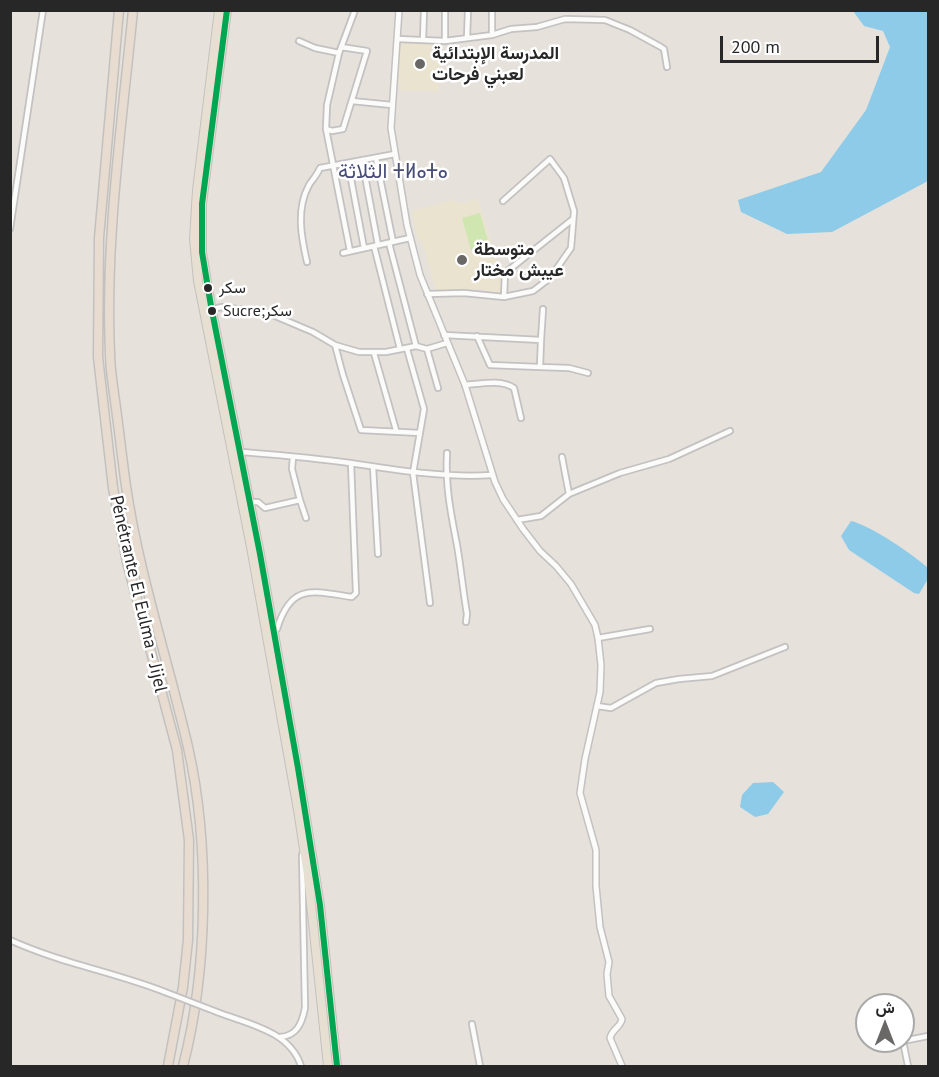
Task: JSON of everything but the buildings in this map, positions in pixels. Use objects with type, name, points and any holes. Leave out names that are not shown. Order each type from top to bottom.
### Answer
[{"type":"highway","name":"Pénétrante El Eulma - Jijel","points":[[119,10],[99,238],[98,357],[113,488],[127,562],[177,750],[189,840],[188,940],[183,987],[168,1066]]},
{"type":"highway","name":"Pénétrante El Eulma - Jijel","points":[[133,10],[110,241],[110,354],[128,500],[146,590],[188,747],[201,832],[203,882],[201,947],[196,1002],[183,1066]]},
{"type":"highway","points":[[219,10],[196,201],[196,261],[251,547],[308,875],[328,1066]]},
{"type":"highway","points":[[227,10],[202,212],[202,252],[274,631],[320,905],[337,1066]]},
{"type":"street","points":[[10,229],[43,10]]},
{"type":"street","points":[[350,251],[326,129],[327,105],[339,53],[355,10]]},
{"type":"street","points":[[399,10],[391,128],[410,238],[427,294],[465,384],[492,475],[503,499],[540,551],[571,584],[595,625],[598,638],[601,665],[597,706],[580,793],[596,850],[596,886],[600,927],[609,962],[607,974],[609,996],[622,1019],[620,1026],[611,1034],[610,1040],[622,1066]]},
{"type":"street","points":[[423,40],[424,10]]},
{"type":"street","points":[[445,41],[446,10]]},
{"type":"street","points":[[467,39],[468,10]]},
{"type":"street","points":[[492,10],[492,35]]},
{"type":"street","points":[[397,39],[445,41],[492,35],[511,29],[537,27],[565,19],[611,21],[662,47],[667,67]]},
{"type":"street","points":[[299,41],[315,48],[339,53]]},
{"type":"street","points":[[326,129],[332,131],[343,129],[367,51],[341,47]]},
{"type":"street","points":[[352,101],[392,105]]},
{"type":"street","points":[[306,262],[300,234],[301,208],[308,186],[320,168],[395,154]]},
{"type":"street","points":[[427,294],[464,293],[504,297],[533,291],[550,278],[571,248],[574,211],[564,178],[544,154]]},
{"type":"street","points":[[376,158],[391,242],[416,346]]},
{"type":"street","points":[[503,201],[550,159]]},
{"type":"street","points":[[362,160],[376,245],[400,349]]},
{"type":"street","points":[[348,163],[364,248]]},
{"type":"street","points":[[504,297],[505,273],[573,219]]},
{"type":"street","points":[[343,253],[410,238]]},
{"type":"street","points":[[211,309],[268,313],[313,332],[335,345],[358,352],[374,353],[416,346],[427,349],[447,343]]},
{"type":"street","points":[[540,367],[543,309]]},
{"type":"street","points":[[444,335],[540,340]]},
{"type":"street","points":[[477,336],[490,365],[569,368],[588,373]]},
{"type":"street","points":[[335,345],[361,430],[420,432]]},
{"type":"street","points":[[407,349],[424,409],[413,473],[430,603]]},
{"type":"street","points":[[427,349],[438,388]]},
{"type":"street","points":[[374,353],[396,430]]},
{"type":"street","points":[[465,384],[503,383],[514,388],[521,418]]},
{"type":"street","points":[[517,520],[540,516],[569,494],[620,473],[669,459],[730,431]]},
{"type":"street","points":[[241,452],[351,463],[413,473],[492,475]]},
{"type":"street","points":[[447,453],[445,475],[466,622]]},
{"type":"street","points":[[293,457],[292,469],[306,518]]},
{"type":"street","points":[[562,457],[569,494]]},
{"type":"street","points":[[274,631],[277,629],[284,609],[293,597],[320,592],[352,597],[356,593],[351,463]]},
{"type":"street","points":[[374,467],[378,554]]},
{"type":"street","points":[[250,502],[258,502],[265,508],[300,500]]},
{"type":"street","points":[[598,638],[650,629]]},
{"type":"street","points":[[597,706],[611,708],[661,682],[712,676],[785,647]]},
{"type":"street","points":[[10,940],[51,956],[129,978],[280,1036],[289,1035],[296,1031],[301,1023],[305,1008],[301,881],[303,846]]},
{"type":"street","points":[[472,1024],[480,1066]]},
{"type":"street","points":[[280,1036],[296,1055],[301,1066]]},
{"type":"street","points":[[908,1066],[903,1041],[928,1036]]},
{"type":"shaded area","name":"المدرسة الإبتدائية لعبني فرحات","points":[[401,43],[443,44],[438,92],[400,90],[401,85],[397,85]]},
{"type":"shaded area","name":"متوسطة عيبش مختار","points":[[478,199],[503,279],[502,293],[484,293],[482,289],[436,290],[422,241],[418,241],[412,211],[454,200],[458,204]]},
{"type":"green space","points":[[480,213],[489,245],[471,250],[462,218]]},
{"type":"water","points":[[853,11],[928,11],[928,181],[832,232],[787,234],[741,212],[738,200],[821,172],[866,110],[890,47],[883,31],[864,26]]},
{"type":"water","points":[[851,521],[891,541],[928,568],[928,579],[919,594],[914,593],[849,550],[841,536]]},
{"type":"water","points":[[773,782],[784,792],[768,814],[755,817],[740,807],[742,795],[753,783]]},
{"type":"transit line","points":[[227,10],[202,204],[202,252],[298,768],[320,905],[337,1066]]},
{"type":"place","name":"المدرسة الإبتدائية لعبني فرحات","points":[[420,64]]},
{"type":"place","name":"متوسطة عيبش مختار","points":[[462,260]]},
{"type":"place","name":"سكر","points":[[208,288]]},
{"type":"place","name":"Sucre;سكر","points":[[212,311]]},
{"type":"district","name":"الثلاثة ⵜⵍⴰⵜⴰ","points":[[393,172]]}]
